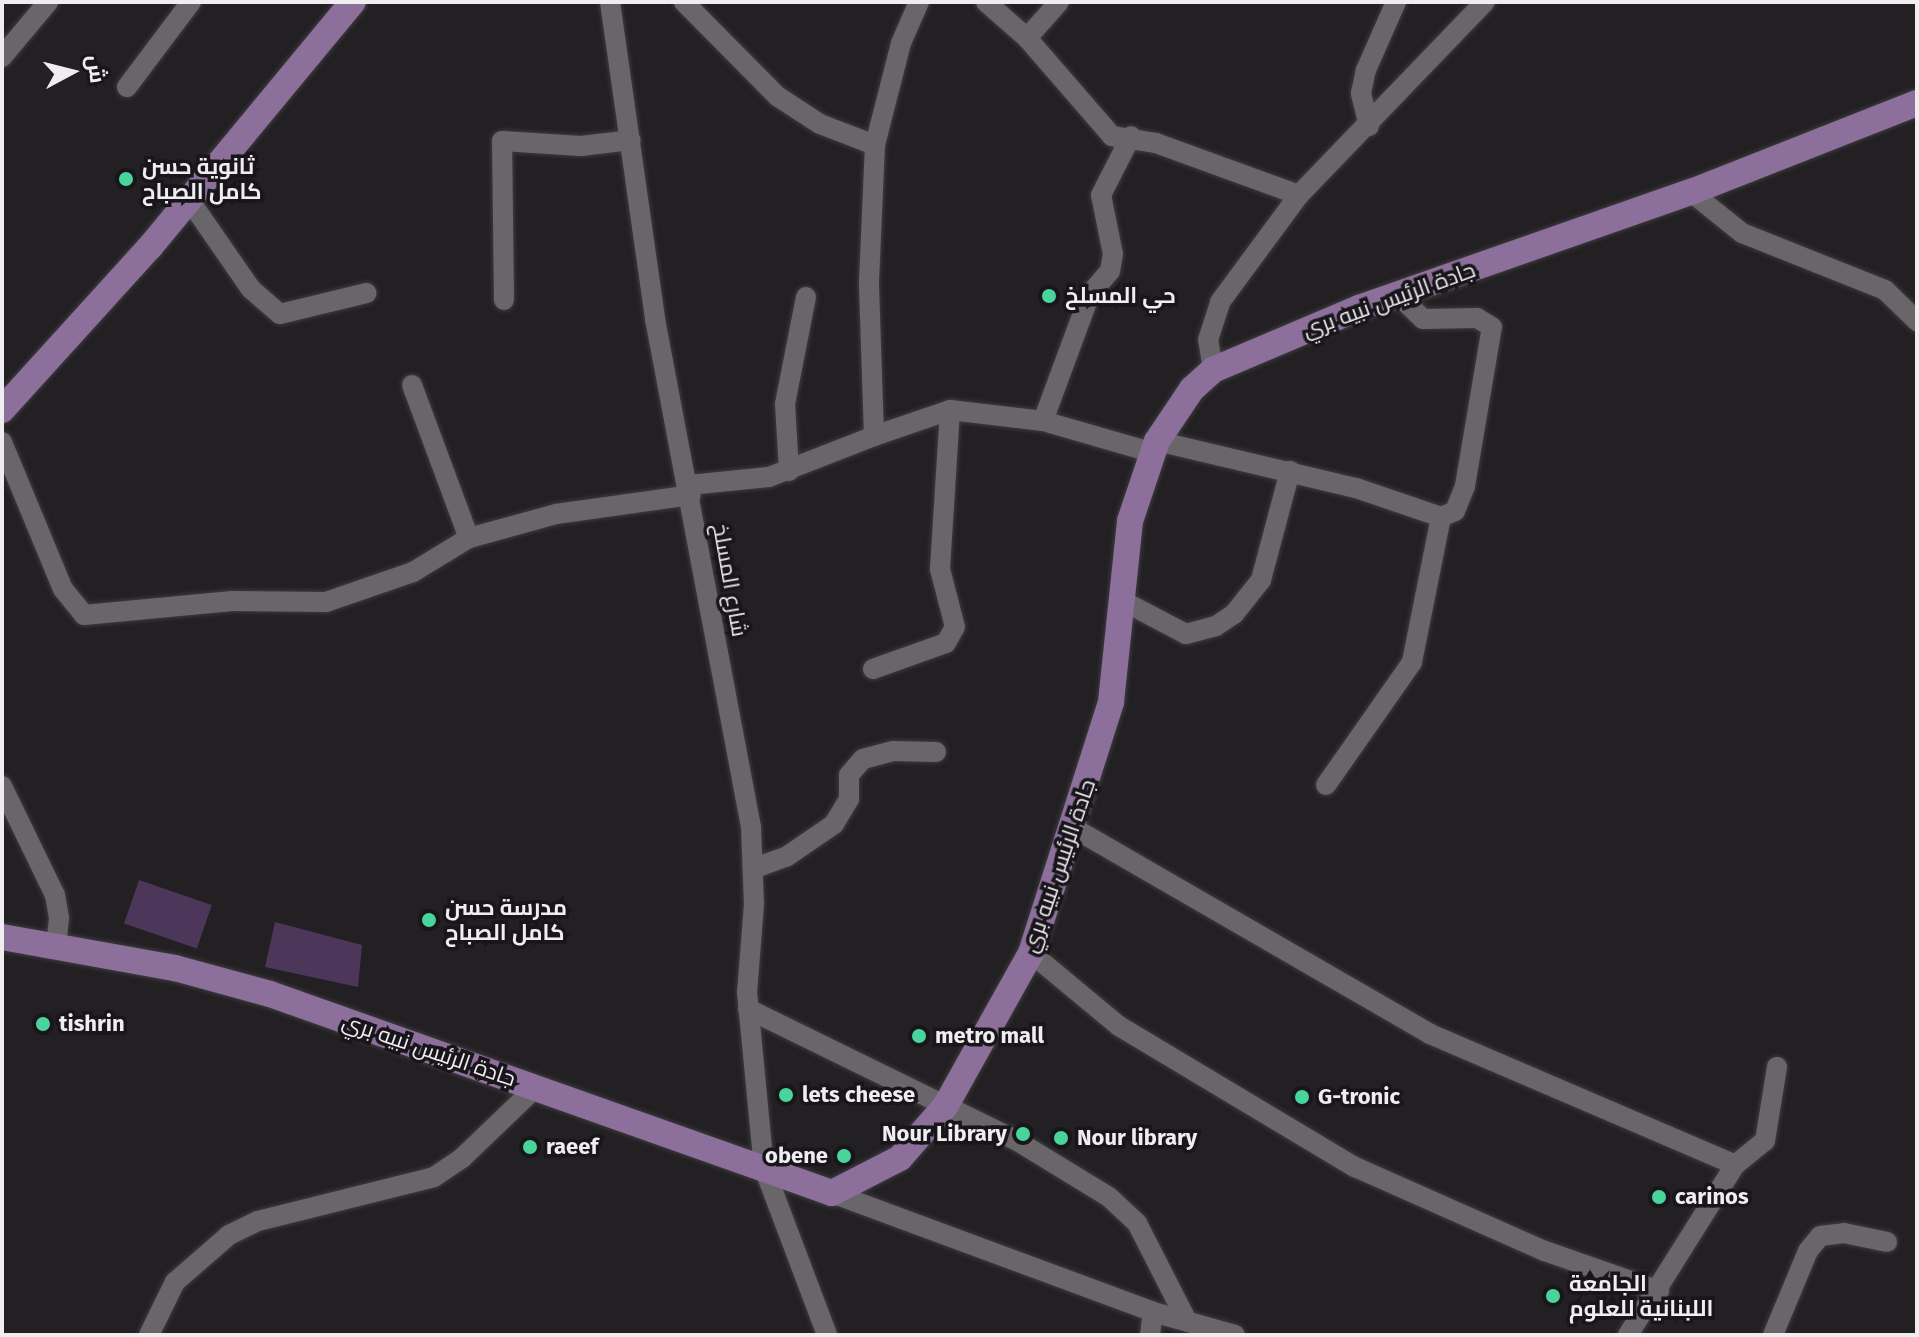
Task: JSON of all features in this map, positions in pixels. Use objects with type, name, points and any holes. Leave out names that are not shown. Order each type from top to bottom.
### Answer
[{"type":"main road","points":[[2,410],[190,201],[353,2]]},
{"type":"main road","name":"جادة الرئيس نبيه بري","points":[[2,937],[175,968],[270,994],[832,1193],[900,1158],[946,1105],[1031,953],[1111,702],[1125,602],[1130,521],[1156,447],[1174,411],[1213,370],[1398,295],[1691,192],[1917,103]]},
{"type":"street","points":[[2,57],[48,2]]},
{"type":"street","points":[[127,87],[191,2]]},
{"type":"street","name":"شارع المسلخ","points":[[610,2],[655,319],[690,490],[755,868],[748,1009],[764,1168],[827,1335]]},
{"type":"street","points":[[684,2],[777,96],[820,124],[875,145]]},
{"type":"street","points":[[874,436],[869,282],[875,145],[901,43],[919,2]]},
{"type":"street","points":[[986,2],[1027,38],[1112,136],[1121,140],[1131,136],[1299,195]]},
{"type":"street","points":[[1027,38],[1059,2]]},
{"type":"street","points":[[1369,126],[1361,93],[1366,70],[1396,2]]},
{"type":"street","points":[[1213,370],[1210,322],[1299,195],[1369,126],[1485,2]]},
{"type":"street","points":[[1043,421],[1090,294],[1110,271],[1113,254],[1101,195],[1131,136]]},
{"type":"street","points":[[504,300],[502,141],[581,146],[631,140]]},
{"type":"street","points":[[1691,192],[1742,233],[1866,281],[1915,314]]},
{"type":"street","points":[[190,201],[251,289],[273,311],[299,313],[367,293]]},
{"type":"street","points":[[2,442],[63,589],[84,615],[232,601],[326,602],[413,572],[469,538],[556,514],[789,471],[874,436],[950,410],[1043,421],[1156,447],[1290,471],[1441,517],[1455,511],[1465,486],[1492,327],[1477,318],[1423,319],[1398,295]]},
{"type":"street","points":[[789,471],[785,404],[806,297]]},
{"type":"street","points":[[412,385],[469,538]]},
{"type":"street","points":[[873,669],[946,643],[955,627],[940,569],[950,410]]},
{"type":"street","points":[[1125,602],[1186,634],[1216,626],[1234,614],[1261,580],[1290,471]]},
{"type":"street","points":[[1326,785],[1412,662],[1441,517]]},
{"type":"street","points":[[755,868],[786,857],[834,824],[849,799],[849,775],[863,759],[893,751],[936,752]]},
{"type":"street","points":[[2,786],[55,895],[59,918],[56,947]]},
{"type":"street","points":[[1070,826],[1430,1034],[1735,1165]]},
{"type":"street","points":[[1031,953],[1119,1026],[1355,1167],[1545,1251],[1659,1291]]},
{"type":"street","points":[[748,1009],[946,1105],[1109,1197],[1137,1223],[1187,1321]]},
{"type":"street","points":[[1628,1335],[1659,1291],[1735,1165],[1765,1141],[1777,1067]]},
{"type":"street","points":[[149,1335],[175,1282],[229,1235],[258,1221],[434,1177],[462,1158],[535,1088]]},
{"type":"street","points":[[832,1193],[1153,1312],[1235,1335]]},
{"type":"street","points":[[1773,1335],[1808,1251],[1820,1236],[1844,1233],[1887,1242]]},
{"type":"street","points":[[1150,1335],[1153,1312]]},
{"type":"shaded area","points":[[139,880],[212,905],[197,949],[124,923]]},
{"type":"shaded area","points":[[275,922],[362,945],[358,987],[265,967]]},
{"type":"place","name":"ثانوية حسن كامل الصباح","points":[[126,179]]},
{"type":"place","name":"حي المسلخ","points":[[1049,296]]},
{"type":"place","name":"مدرسة حسن كامل الصباح","points":[[429,920]]},
{"type":"place","name":"tishrin","points":[[43,1024]]},
{"type":"place","name":"metro mall","points":[[919,1036]]},
{"type":"place","name":"lets cheese","points":[[786,1095]]},
{"type":"place","name":"G-tronic","points":[[1302,1097]]},
{"type":"place","name":"Nour Library","points":[[1023,1134]]},
{"type":"place","name":"Nour library","points":[[1061,1138]]},
{"type":"place","name":"raeef","points":[[530,1147]]},
{"type":"place","name":"obene","points":[[844,1156]]},
{"type":"place","name":"carinos","points":[[1659,1197]]},
{"type":"place","name":"الجامعة اللبنانية للعلوم","points":[[1553,1296]]}]
